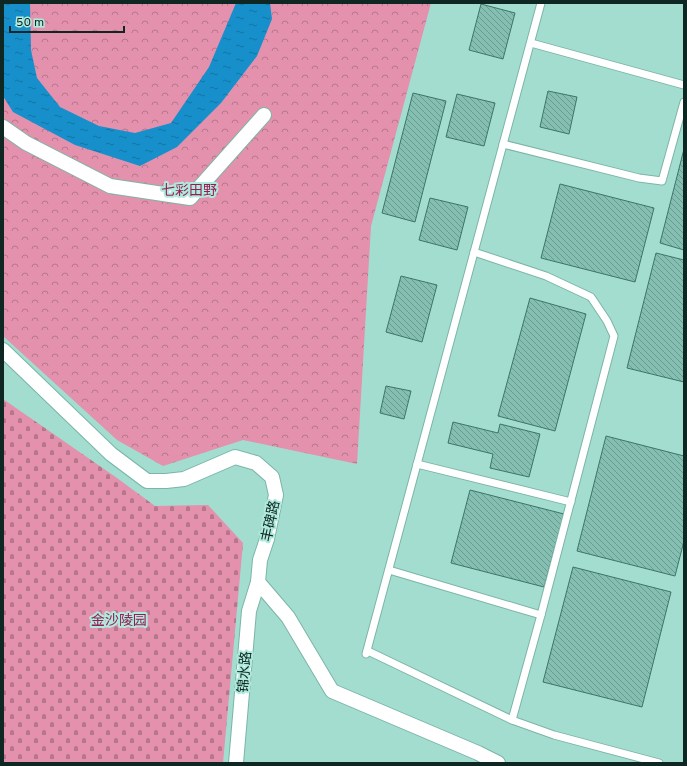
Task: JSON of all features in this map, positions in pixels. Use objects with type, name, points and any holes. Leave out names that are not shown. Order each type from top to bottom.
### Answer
[{"type":"street","points":[[3,127],[26,143],[110,186],[190,198],[264,115]]},
{"type":"street","name":"丰碑路","points":[[3,350],[111,454],[147,481],[184,479],[235,457],[256,463],[272,477],[276,495],[267,539],[260,560],[258,582]]},
{"type":"street","points":[[258,582],[288,617],[332,691],[478,753],[498,763]]},
{"type":"street","name":"锦水路","points":[[236,763],[249,611],[258,582]]},
{"type":"lane","points":[[542,3],[366,654],[368,651],[512,720],[554,735],[659,763]]},
{"type":"lane","points":[[531,43],[684,85]]},
{"type":"lane","points":[[503,144],[639,178],[662,181],[684,102]]},
{"type":"lane","points":[[474,252],[546,276],[591,297],[607,321],[614,336],[512,720]]},
{"type":"lane","points":[[417,464],[571,502]]},
{"type":"lane","points":[[389,570],[541,615]]},
{"type":"green space","name":"七彩田野","points":[[3,3],[431,3],[371,226],[357,464],[243,440],[163,466],[117,440],[3,336]]},
{"type":"green space","name":"金沙陵园","points":[[3,399],[155,506],[208,505],[243,543],[223,763],[3,763]]},
{"type":"water","points":[[3,3],[30,3],[31,50],[37,78],[60,107],[99,126],[135,133],[171,123],[209,67],[236,3],[270,3],[272,19],[257,56],[221,103],[177,147],[140,166],[75,145],[13,112],[3,96]]},
{"type":"building","points":[[481,4],[515,13],[503,59],[469,50]]},
{"type":"building","points":[[548,91],[577,97],[569,134],[540,127]]},
{"type":"building","points":[[413,93],[446,101],[415,222],[382,213]]},
{"type":"building","points":[[457,94],[495,103],[484,146],[446,137]]},
{"type":"building","points":[[684,149],[684,250],[660,243]]},
{"type":"building","points":[[560,184],[654,208],[635,282],[541,258]]},
{"type":"building","points":[[430,198],[468,207],[457,250],[419,240]]},
{"type":"building","points":[[656,253],[684,260],[684,382],[627,368]]},
{"type":"building","points":[[401,276],[437,285],[422,342],[386,332]]},
{"type":"building","points":[[530,298],[586,314],[555,431],[498,416]]},
{"type":"building","points":[[386,386],[411,391],[404,419],[380,413]]},
{"type":"building","points":[[453,422],[498,433],[500,424],[540,434],[529,477],[490,468],[493,454],[448,443]]},
{"type":"building","points":[[606,436],[684,456],[684,541],[675,576],[577,551]]},
{"type":"building","points":[[470,490],[564,514],[544,587],[451,563]]},
{"type":"building","points":[[573,567],[671,592],[642,707],[543,682]]}]
